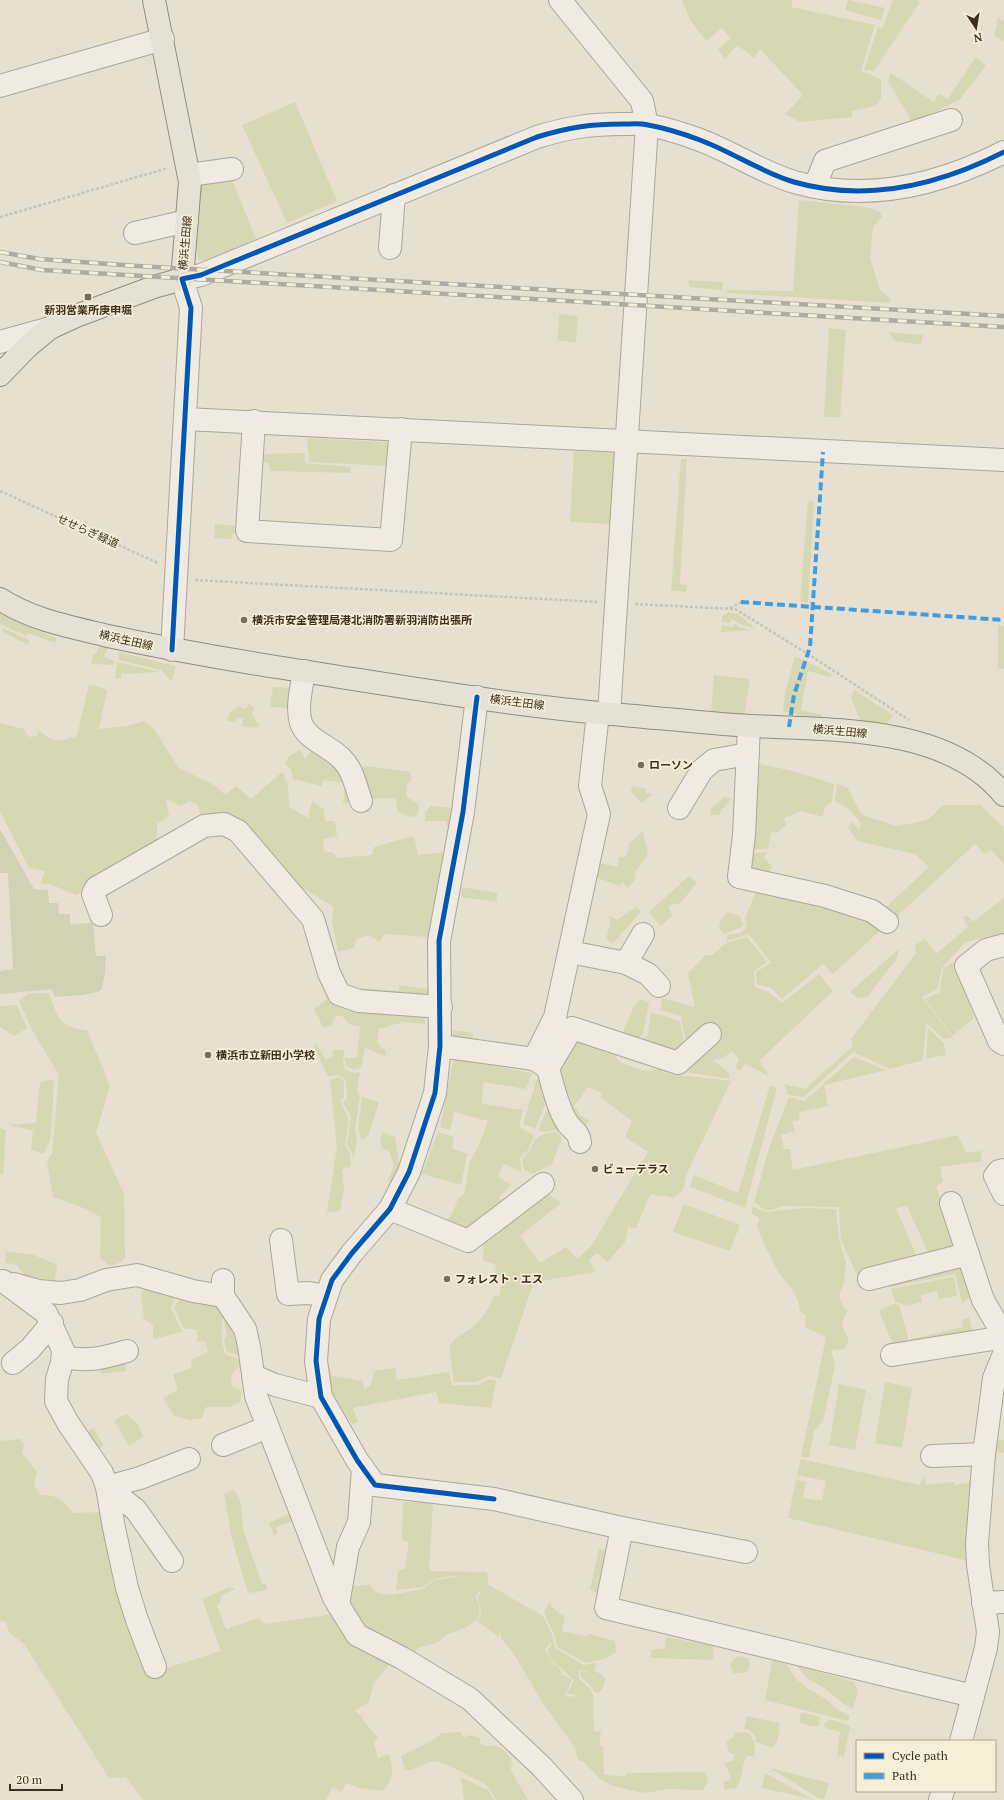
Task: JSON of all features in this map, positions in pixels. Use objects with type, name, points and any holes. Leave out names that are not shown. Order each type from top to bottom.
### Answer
[{"type":"main road","name":"横浜生田線","points":[[0,375],[27,347],[50,328],[76,316],[154,287],[182,279],[187,221],[163,39],[154,0]]},
{"type":"main road","name":"横浜生田線","points":[[0,599],[25,614],[76,628],[172,650],[304,671],[477,697],[603,713],[750,726],[860,732],[893,736],[924,744],[959,758],[1004,795]]},
{"type":"street","points":[[560,0],[642,101],[647,125],[626,441],[603,713],[590,786],[599,814],[555,1017],[541,1064],[560,1110],[568,1124],[580,1136],[580,1142]]},
{"type":"street","points":[[0,86],[163,39]]},
{"type":"street","points":[[815,186],[825,162],[951,120]]},
{"type":"street","points":[[172,650],[191,308],[182,279],[201,275],[537,136],[570,127],[598,124],[647,125],[700,140],[766,172],[795,182],[834,189],[872,191],[906,187],[954,175],[973,168],[1004,152]]},
{"type":"street","points":[[181,171],[232,169]]},
{"type":"street","points":[[390,248],[394,195]]},
{"type":"street","points":[[135,233],[187,221]]},
{"type":"street","points":[[0,342],[50,328]]},
{"type":"street","points":[[185,419],[254,421],[1004,460]]},
{"type":"street","points":[[254,421],[247,531],[392,540],[401,429]]},
{"type":"street","points":[[304,671],[300,708],[301,721],[304,730],[343,759],[351,771],[361,801]]},
{"type":"street","points":[[477,697],[463,812],[439,941],[441,1008],[440,1046],[435,1093],[409,1172],[390,1209],[352,1253],[332,1280],[319,1319],[316,1361],[321,1397],[375,1486],[494,1499],[622,1528],[746,1552]]},
{"type":"street","points":[[750,726],[744,835],[739,878],[838,900],[872,911],[887,922]]},
{"type":"street","points":[[679,808],[702,770],[714,760],[748,754]]},
{"type":"street","points":[[101,915],[93,894],[96,888],[204,826],[224,824],[238,831],[313,919],[329,974],[340,994],[359,1001],[441,1008]]},
{"type":"street","points":[[626,963],[643,934]]},
{"type":"street","points":[[1004,945],[986,950],[966,966],[1000,1041],[1004,1044]]},
{"type":"street","points":[[570,952],[626,963],[648,974],[659,986]]},
{"type":"street","points":[[541,1064],[572,1028],[678,1063],[710,1034]]},
{"type":"street","points":[[440,1046],[541,1064]]},
{"type":"street","points":[[1004,1170],[999,1171],[995,1176],[1004,1194]]},
{"type":"street","points":[[390,1209],[468,1241],[544,1184]]},
{"type":"street","points":[[892,1355],[1004,1336],[983,1300],[951,1203]]},
{"type":"street","points":[[281,1240],[288,1294],[309,1293],[326,1296]]},
{"type":"street","points":[[869,1279],[968,1254]]},
{"type":"street","points":[[1,1280],[40,1291],[61,1293],[80,1290],[106,1280],[137,1275],[193,1291],[223,1288],[245,1329],[254,1376],[256,1396],[334,1598],[357,1635],[402,1658],[470,1699],[542,1766],[572,1800]]},
{"type":"street","points":[[1,1280],[46,1313],[64,1350],[57,1379],[56,1401],[68,1423],[102,1473],[107,1487],[127,1588],[137,1620],[155,1667]]},
{"type":"street","points":[[13,1363],[30,1349],[52,1323]]},
{"type":"street","points":[[63,1357],[82,1360],[104,1358],[128,1351]]},
{"type":"street","points":[[961,1740],[987,1637],[994,1602],[978,1565],[977,1544],[984,1454],[1004,1354]]},
{"type":"street","points":[[254,1376],[275,1385],[321,1397]]},
{"type":"street","points":[[223,1445],[268,1427]]},
{"type":"street","points":[[932,1456],[984,1454]]},
{"type":"street","points":[[107,1487],[140,1478],[189,1459]]},
{"type":"street","points":[[338,1605],[348,1547],[359,1522],[363,1468]]},
{"type":"street","points":[[107,1487],[136,1510],[172,1561]]},
{"type":"street","points":[[622,1528],[606,1608],[973,1696]]},
{"type":"path","points":[[0,217],[181,171]]},
{"type":"path","points":[[730,608],[741,602]]},
{"type":"green space","points":[[682,0],[792,0],[792,7],[875,25],[861,71],[881,79],[881,98],[875,106],[852,111],[852,117],[800,122],[785,114],[803,95],[760,49],[754,58],[737,45],[725,59],[718,50],[731,38],[722,28],[706,41],[690,20]]},
{"type":"green space","points":[[848,0],[885,8],[881,20],[845,10]]},
{"type":"green space","points":[[893,0],[917,0],[920,2],[874,71],[864,70],[878,27],[882,29]]},
{"type":"green space","points":[[998,18],[1004,21],[1004,41],[994,36]]},
{"type":"green space","points":[[976,57],[986,66],[959,100],[925,117],[911,120],[888,81],[891,73],[934,102],[938,94],[948,99]]},
{"type":"green space","points":[[295,102],[337,201],[287,223],[242,125]]},
{"type":"green space","points":[[230,175],[256,239],[213,261],[198,260],[196,245],[201,178]]},
{"type":"green space","points":[[799,200],[866,207],[880,212],[882,217],[873,227],[870,258],[880,290],[890,298],[891,303],[727,293],[727,290],[793,291]]},
{"type":"green space","points":[[688,280],[723,282],[722,290],[690,287]]},
{"type":"green space","points":[[559,314],[578,316],[576,343],[558,340]]},
{"type":"green space","points":[[829,328],[846,330],[840,417],[824,417]]},
{"type":"green space","points":[[888,332],[923,335],[921,345],[896,341]]},
{"type":"green space","points":[[307,438],[387,442],[391,446],[389,466],[309,462]]},
{"type":"green space","points":[[574,451],[617,453],[612,524],[570,522]]},
{"type":"green space","points":[[305,453],[305,463],[351,467],[350,473],[270,471],[269,463],[258,460],[260,454]]},
{"type":"green space","points":[[681,459],[687,459],[680,584],[687,586],[686,592],[671,590]]},
{"type":"green space","points":[[808,501],[814,502],[808,603],[800,601]]},
{"type":"green space","points":[[215,524],[236,526],[237,533],[232,534],[231,539],[214,538]]},
{"type":"green space","points":[[729,612],[738,614],[756,629],[740,624],[732,619],[730,623],[722,622],[722,616]]},
{"type":"green space","points":[[0,613],[56,638],[55,643],[28,633],[26,636],[0,624]]},
{"type":"green space","points":[[734,623],[739,627],[753,630],[721,632],[722,625],[733,627]]},
{"type":"green space","points":[[998,625],[1004,626],[1004,669],[998,668]]},
{"type":"green space","points":[[3,628],[29,640],[29,645],[2,632]]},
{"type":"green space","points":[[103,645],[108,648],[104,657],[114,661],[114,665],[91,664],[93,654],[97,653],[98,648]]},
{"type":"green space","points":[[119,652],[176,666],[172,682],[161,670],[119,660]]},
{"type":"green space","points":[[795,656],[832,674],[830,677],[808,671],[801,710],[822,715],[821,720],[783,711],[785,693]]},
{"type":"green space","points":[[117,662],[160,672],[121,674],[121,679],[115,678]]},
{"type":"green space","points":[[714,675],[750,679],[744,715],[711,713]]},
{"type":"green space","points":[[89,684],[107,690],[99,729],[127,726],[144,721],[153,728],[179,768],[216,786],[225,795],[236,786],[251,799],[282,772],[288,784],[289,807],[308,818],[312,801],[324,809],[325,821],[335,821],[337,836],[323,839],[324,851],[334,853],[337,858],[372,855],[374,847],[414,836],[418,855],[445,852],[429,937],[384,934],[380,942],[368,935],[357,939],[354,948],[338,952],[332,922],[333,906],[281,876],[241,828],[202,823],[198,805],[189,801],[181,806],[166,799],[169,816],[157,824],[157,846],[76,895],[50,884],[40,884],[45,871],[29,868],[0,811],[0,723],[24,729],[29,737],[36,736],[40,731],[57,741],[77,736]]},
{"type":"green space","points":[[273,687],[293,688],[291,708],[270,707]]},
{"type":"green space","points":[[854,690],[893,715],[886,725],[860,720],[851,697]]},
{"type":"green space","points":[[248,704],[254,707],[252,715],[260,726],[255,728],[242,726],[243,718],[236,718],[235,723],[227,720],[230,712],[239,706],[246,709]]},
{"type":"green space","points":[[315,746],[332,757],[356,800],[343,804],[345,783],[324,780],[321,786],[293,779],[291,769],[285,764],[289,756],[300,750],[305,759]]},
{"type":"green space","points":[[755,763],[793,771],[834,784],[832,801],[825,807],[823,817],[802,811],[784,818],[786,825],[777,833],[771,831],[768,849],[750,850]]},
{"type":"green space","points":[[366,766],[411,772],[411,780],[407,783],[406,796],[418,804],[419,810],[416,816],[409,817],[397,811],[396,798],[365,799],[356,770]]},
{"type":"green space","points":[[837,784],[847,787],[862,815],[897,826],[928,820],[943,805],[980,805],[1004,828],[1004,864],[991,850],[985,854],[975,844],[894,919],[883,910],[929,867],[915,854],[857,841],[848,827],[851,822],[860,829],[861,823],[850,810],[835,801]]},
{"type":"green space","points":[[632,786],[646,789],[646,793],[653,794],[642,803],[631,792]]},
{"type":"green space","points":[[724,797],[731,799],[718,815],[710,815],[711,808]]},
{"type":"green space","points":[[431,806],[453,808],[450,834],[446,821],[425,821],[425,812]]},
{"type":"green space","points":[[0,829],[34,889],[48,890],[49,903],[58,903],[59,914],[70,914],[70,924],[93,923],[96,956],[106,956],[104,980],[100,991],[83,995],[54,997],[52,989],[0,994],[0,971],[13,969],[8,873],[0,873]]},
{"type":"green space","points":[[643,831],[648,854],[634,874],[636,879],[627,888],[623,882],[619,886],[593,876],[595,862],[618,867],[619,857],[626,857],[629,844]]},
{"type":"green space","points":[[768,852],[764,857],[772,867],[767,879],[746,874],[750,853]]},
{"type":"green space","points":[[689,876],[697,883],[679,904],[668,905],[672,916],[661,926],[649,912]]},
{"type":"green space","points":[[462,887],[497,893],[497,902],[461,897]]},
{"type":"green space","points":[[758,888],[868,916],[884,927],[833,974],[823,964],[782,999],[771,988],[757,984],[756,972],[771,963],[749,934],[727,941],[727,935],[740,933],[747,928],[745,918]]},
{"type":"green space","points":[[1004,898],[1004,933],[965,942],[942,968],[937,989],[922,997],[952,1037],[944,1039],[926,1023],[923,1060],[890,1069],[853,1052],[804,1097],[788,1095],[784,1084],[805,1089],[853,1046],[851,1039],[916,953],[915,945],[925,939],[936,954],[968,927],[963,918],[967,915],[973,922]]},
{"type":"green space","points":[[636,907],[641,912],[613,943],[606,939],[610,925],[609,916],[617,920]]},
{"type":"green space","points":[[727,912],[740,916],[743,926],[724,934],[719,928],[720,922]]},
{"type":"green space","points":[[747,937],[767,962],[754,971],[755,987],[770,993],[782,1003],[819,974],[833,991],[759,1061],[769,1076],[745,1064],[740,1071],[735,1068],[739,1059],[732,1051],[723,1058],[713,1060],[728,1072],[730,1079],[679,1071],[701,1051],[685,1038],[681,1016],[660,1010],[662,998],[695,1007],[688,973],[706,955],[712,955],[726,943]]},
{"type":"green space","points":[[899,949],[896,960],[867,997],[858,998],[850,992]]},
{"type":"green space","points":[[959,962],[974,1018],[952,1036],[925,999],[940,992],[943,969],[951,963]]},
{"type":"green space","points":[[320,968],[347,987],[399,991],[399,985],[428,989],[433,996],[424,1003],[425,1024],[403,1022],[379,1029],[377,1042],[386,1052],[385,1056],[365,1048],[361,1068],[353,1070],[346,1065],[344,1058],[357,1058],[360,1027],[349,1024],[342,1016],[336,1016],[331,1026],[323,1027],[314,1009],[328,998]]},
{"type":"green space","points":[[29,993],[49,993],[57,1015],[65,1024],[78,1029],[87,1030],[110,1086],[96,1133],[124,1194],[125,1257],[122,1262],[109,1266],[100,1257],[101,1217],[79,1206],[53,1197],[47,1161],[52,1154],[59,1075],[32,1030],[19,1001]]},
{"type":"green space","points":[[641,999],[649,1002],[643,1034],[637,1039],[628,1040],[623,1032],[634,1006]]},
{"type":"green space","points":[[17,1005],[27,1028],[15,1036],[0,1027],[0,1006]]},
{"type":"green space","points":[[651,1012],[680,1021],[683,1039],[688,1045],[673,1057],[636,1044],[648,1035]]},
{"type":"green space","points":[[928,1028],[944,1044],[946,1055],[926,1059]]},
{"type":"green space","points":[[453,1030],[473,1033],[472,1042],[452,1041]]},
{"type":"green space","points":[[583,1041],[604,1052],[615,1055],[618,1061],[639,1069],[649,1071],[660,1069],[664,1073],[731,1081],[687,1173],[683,1190],[673,1198],[650,1195],[636,1228],[628,1227],[625,1242],[607,1262],[597,1253],[589,1260],[596,1272],[534,1282],[501,1378],[489,1376],[476,1382],[454,1382],[450,1354],[451,1343],[453,1340],[474,1326],[487,1309],[494,1296],[500,1295],[502,1275],[495,1274],[496,1265],[483,1260],[484,1247],[477,1242],[545,1192],[561,1203],[520,1236],[540,1263],[566,1247],[577,1259],[591,1246],[648,1152],[625,1137],[632,1121],[601,1098],[602,1093],[588,1087],[574,1106],[580,1115],[589,1121],[585,1125],[578,1127],[556,1077],[570,1043]]},
{"type":"green space","points":[[316,1044],[326,1060],[333,1056],[333,1050],[344,1050],[343,1060],[345,1069],[353,1073],[360,1072],[357,1090],[360,1096],[355,1130],[357,1141],[353,1161],[352,1152],[347,1144],[351,1118],[343,1102],[347,1099],[346,1080],[338,1075],[328,1077],[313,1045]]},
{"type":"green space","points":[[854,1057],[886,1070],[824,1085],[828,1106],[799,1112],[800,1120],[792,1121],[795,1131],[781,1135],[784,1149],[790,1149],[793,1170],[958,1135],[966,1153],[980,1151],[982,1161],[940,1167],[943,1182],[936,1186],[956,1245],[929,1255],[907,1206],[896,1208],[915,1252],[914,1261],[857,1275],[841,1240],[839,1207],[781,1206],[772,1210],[765,1210],[754,1202],[770,1145],[789,1097],[804,1101]]},
{"type":"green space","points":[[454,1058],[532,1073],[526,1089],[483,1082],[482,1104],[523,1110],[519,1126],[534,1136],[528,1150],[520,1158],[521,1172],[504,1164],[498,1176],[511,1185],[499,1197],[502,1204],[466,1229],[446,1222],[454,1210],[458,1198],[464,1194],[470,1162],[478,1147],[488,1121],[454,1112],[450,1130],[440,1127]]},
{"type":"green space","points":[[339,1077],[344,1082],[344,1098],[340,1100],[349,1120],[345,1145],[350,1153],[351,1166],[342,1170],[344,1191],[340,1211],[327,1212],[337,1147],[330,1080]]},
{"type":"green space","points":[[548,1078],[552,1088],[535,1129],[523,1124],[537,1079]]},
{"type":"green space","points":[[54,1079],[51,1137],[44,1154],[31,1150],[33,1131],[9,1125],[36,1123],[40,1082]]},
{"type":"green space","points":[[770,1085],[777,1088],[745,1208],[690,1187],[694,1175],[738,1193]]},
{"type":"green space","points":[[553,1095],[565,1136],[556,1130],[543,1132],[538,1131]]},
{"type":"green space","points":[[362,1097],[379,1102],[369,1134],[362,1140],[358,1129]]},
{"type":"green space","points":[[0,1128],[6,1130],[3,1175],[0,1174]]},
{"type":"green space","points":[[383,1132],[395,1137],[400,1171],[394,1183],[388,1181],[394,1165],[389,1151],[382,1148],[380,1139]]},
{"type":"green space","points":[[438,1132],[454,1137],[452,1148],[467,1154],[461,1185],[422,1174]]},
{"type":"green space","points":[[556,1132],[562,1138],[552,1164],[533,1174],[524,1170],[522,1159],[527,1154],[534,1141],[541,1135]]},
{"type":"green space","points":[[684,1204],[740,1225],[730,1251],[673,1232]]},
{"type":"green space","points":[[753,1206],[764,1212],[805,1208],[836,1209],[839,1239],[846,1263],[844,1282],[839,1296],[844,1308],[848,1310],[842,1325],[849,1339],[845,1349],[831,1350],[835,1366],[823,1421],[814,1431],[809,1458],[801,1457],[826,1337],[805,1327],[806,1315],[800,1312],[795,1294],[781,1275],[769,1254],[757,1227],[759,1218],[751,1213]]},
{"type":"green space","points":[[6,1251],[34,1255],[57,1265],[55,1280],[25,1277],[16,1264],[5,1263]]},
{"type":"green space","points":[[960,1266],[969,1298],[962,1303],[955,1274],[890,1287],[887,1281]]},
{"type":"green space","points":[[954,1277],[957,1296],[939,1299],[937,1291],[921,1295],[922,1302],[906,1306],[895,1301],[891,1289]]},
{"type":"green space","points":[[146,1285],[175,1298],[171,1308],[182,1332],[153,1339],[153,1325],[144,1319],[141,1295]]},
{"type":"green space","points":[[182,1296],[213,1304],[225,1314],[222,1323],[222,1339],[225,1354],[243,1361],[243,1371],[238,1367],[231,1375],[232,1386],[242,1391],[240,1402],[230,1407],[206,1407],[202,1418],[190,1420],[174,1416],[163,1398],[178,1390],[173,1374],[192,1368],[191,1360],[208,1352],[206,1342],[197,1341],[197,1330],[183,1328],[174,1307]]},
{"type":"green space","points":[[895,1303],[899,1305],[908,1337],[907,1345],[894,1347],[879,1311]]},
{"type":"green space","points":[[969,1317],[972,1330],[911,1344],[911,1339],[963,1327],[962,1320]]},
{"type":"green space","points":[[228,1318],[239,1333],[244,1357],[227,1352],[224,1340],[227,1335],[224,1322]]},
{"type":"green space","points":[[124,1358],[126,1371],[101,1374],[99,1365]]},
{"type":"green space","points":[[328,1362],[332,1376],[363,1381],[364,1389],[371,1385],[374,1371],[395,1368],[397,1380],[449,1372],[452,1385],[477,1385],[489,1379],[496,1381],[491,1408],[439,1403],[436,1392],[353,1408],[358,1422],[352,1424],[339,1407],[326,1379]]},
{"type":"green space","points":[[885,1382],[912,1388],[902,1448],[875,1443]]},
{"type":"green space","points":[[839,1384],[866,1390],[855,1450],[829,1445]]},
{"type":"green space","points":[[126,1414],[138,1424],[143,1437],[129,1446],[114,1420]]},
{"type":"green space","points":[[93,1428],[104,1446],[95,1451],[83,1435]]},
{"type":"green space","points":[[20,1439],[24,1445],[22,1453],[37,1472],[34,1484],[40,1495],[60,1499],[73,1513],[104,1512],[151,1673],[221,1651],[202,1599],[230,1587],[235,1589],[220,1596],[221,1602],[217,1606],[226,1629],[259,1618],[265,1624],[334,1614],[391,1662],[373,1685],[369,1702],[355,1711],[378,1737],[374,1744],[378,1758],[389,1754],[392,1774],[390,1781],[383,1791],[359,1788],[346,1783],[342,1792],[333,1787],[325,1800],[143,1800],[126,1777],[109,1778],[24,1644],[9,1632],[6,1622],[0,1620],[0,1441]]},
{"type":"green space","points":[[993,1439],[1004,1440],[1004,1453],[992,1452]]},
{"type":"green space","points":[[801,1459],[920,1485],[924,1475],[926,1485],[954,1482],[954,1485],[971,1482],[965,1560],[788,1518],[796,1480],[806,1482],[803,1498],[822,1501],[826,1481],[797,1475]]},
{"type":"green space","points":[[234,1489],[241,1504],[243,1529],[262,1584],[266,1584],[267,1590],[248,1593],[232,1539],[224,1494]]},
{"type":"green space","points":[[403,1502],[433,1503],[429,1571],[487,1572],[489,1585],[543,1616],[552,1635],[555,1648],[584,1665],[596,1663],[595,1670],[593,1671],[602,1674],[605,1679],[603,1687],[599,1693],[594,1692],[591,1686],[581,1677],[580,1671],[590,1670],[579,1670],[579,1679],[590,1689],[594,1697],[594,1731],[601,1732],[599,1745],[603,1747],[604,1775],[626,1776],[628,1773],[705,1772],[708,1782],[702,1790],[667,1789],[645,1793],[629,1790],[611,1785],[599,1778],[584,1762],[578,1760],[575,1748],[542,1702],[514,1654],[501,1638],[501,1630],[499,1637],[478,1622],[481,1612],[478,1598],[482,1587],[476,1596],[480,1610],[478,1619],[465,1628],[448,1634],[437,1643],[421,1647],[409,1656],[362,1628],[344,1601],[347,1586],[370,1585],[377,1593],[391,1595],[423,1589],[434,1580],[461,1576],[450,1576],[434,1579],[423,1587],[396,1590],[398,1571],[405,1569],[409,1542],[402,1540]],"holes":[[[550,1643],[552,1644],[547,1652],[553,1663],[557,1665],[553,1665],[545,1650]],[[557,1665],[574,1680],[567,1694],[578,1695],[570,1697],[565,1695],[572,1680],[563,1675]]]},
{"type":"green space","points":[[296,1511],[300,1519],[276,1527],[277,1534],[274,1535],[269,1523]]},
{"type":"green space","points":[[599,1549],[607,1551],[597,1593],[590,1589]]},
{"type":"green space","points":[[549,1602],[555,1610],[565,1617],[562,1631],[586,1636],[590,1634],[615,1641],[616,1652],[607,1658],[586,1663],[557,1647],[554,1634],[544,1613]]},
{"type":"green space","points":[[666,1637],[714,1646],[713,1660],[651,1658],[651,1650],[665,1648]]},
{"type":"green space","points":[[738,1656],[748,1658],[750,1665],[748,1671],[733,1673],[730,1667],[732,1661]]},
{"type":"green space","points":[[772,1661],[786,1664],[796,1679],[808,1689],[826,1699],[838,1710],[850,1716],[848,1721],[765,1700]]},
{"type":"green space","points":[[797,1666],[854,1682],[858,1692],[853,1709],[844,1704],[824,1688],[808,1679]]},
{"type":"green space","points":[[801,1712],[820,1717],[819,1726],[811,1726],[799,1722]]},
{"type":"green space","points":[[747,1716],[779,1723],[778,1737],[772,1748],[756,1742],[755,1736],[748,1729],[744,1729]]},
{"type":"green space","points":[[829,1719],[850,1726],[844,1757],[837,1756],[840,1732],[825,1728],[824,1725]]},
{"type":"green space","points":[[460,1732],[464,1738],[468,1735],[480,1738],[480,1742],[484,1746],[497,1746],[507,1753],[512,1760],[511,1771],[528,1800],[496,1800],[488,1787],[478,1780],[445,1764],[434,1761],[405,1770],[401,1756],[431,1741],[442,1733]]},
{"type":"green space","points":[[747,1732],[752,1737],[754,1743],[754,1756],[747,1756],[745,1759],[739,1784],[736,1788],[724,1790],[724,1782],[731,1779],[725,1763],[733,1761],[734,1754],[729,1752],[726,1741],[734,1737],[733,1733]]},
{"type":"green space","points":[[770,1768],[829,1783],[824,1799],[818,1798]]},
{"type":"green space","points":[[765,1773],[812,1799],[762,1788]]},
{"type":"green space","points":[[461,1777],[488,1790],[494,1800],[464,1800]]},
{"type":"railway","points":[[0,252],[39,259],[137,266],[1004,316]]},
{"type":"railway","points":[[0,262],[42,270],[1004,327]]},
{"type":"marked path","points":[[789,727],[794,695],[810,647],[823,452]]},
{"type":"marked path","points":[[741,602],[1004,620]]},
{"type":"cycle path","points":[[172,650],[191,308],[182,279],[201,275],[537,137],[580,127],[645,124],[688,136],[712,145],[770,173],[794,182],[821,188],[848,191],[902,187],[928,182],[954,174],[1004,152]]},
{"type":"cycle path","points":[[477,697],[463,812],[439,941],[440,1046],[435,1093],[409,1172],[390,1209],[352,1253],[332,1280],[319,1319],[316,1361],[321,1397],[357,1460],[375,1485],[494,1499]]},
{"type":"place","name":"新羽営業所庚申堀","points":[[88,297]]},
{"type":"place","name":"横浜市安全管理局港北消防署新羽消防出張所","points":[[244,620]]},
{"type":"place","name":"ローソン","points":[[641,765]]},
{"type":"place","name":"横浜市立新田小学校","points":[[208,1055]]},
{"type":"place","name":"ビューテラス","points":[[595,1169]]},
{"type":"place","name":"フォレスト・エス","points":[[447,1279]]}]
